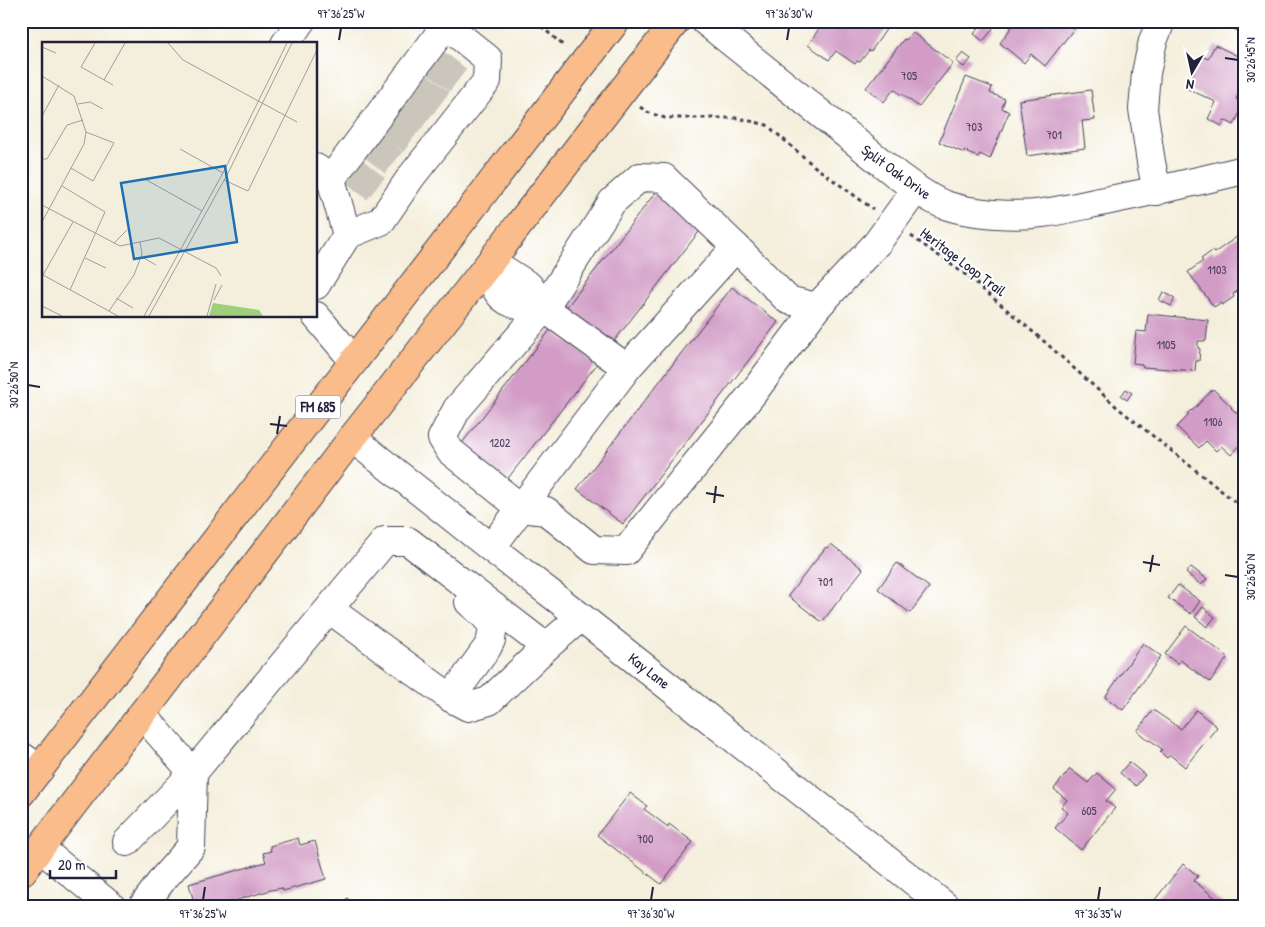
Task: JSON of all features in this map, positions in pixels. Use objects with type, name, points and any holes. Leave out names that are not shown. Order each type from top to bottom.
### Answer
[{"type":"main road","name":"FM 685","points":[[21,793],[31,762],[354,361],[616,21]]},
{"type":"main road","name":"FM 685","points":[[21,873],[352,438],[489,273],[676,21]]},
{"type":"street","points":[[285,42],[301,21]]},
{"type":"street","name":"Split Oak Drive","points":[[705,21],[889,169],[924,195],[945,205],[967,211],[988,213],[1042,213],[1157,191],[1244,170]]},
{"type":"street","points":[[1157,191],[1143,109],[1146,74],[1153,42],[1161,21]]},
{"type":"street","points":[[318,282],[348,235],[381,220],[386,197],[469,89],[487,81],[488,58],[443,23],[430,58],[390,111],[336,170],[348,235]]},
{"type":"street","points":[[817,307],[788,300],[664,178],[640,177],[612,202],[544,308],[457,409],[442,438],[450,451],[521,508],[546,511],[594,550],[626,551],[754,393],[817,307],[876,243],[916,189]]},
{"type":"street","points":[[491,548],[627,368],[736,247]]},
{"type":"street","points":[[489,273],[495,288],[503,298],[516,306],[544,308],[627,368]]},
{"type":"street","points":[[318,318],[354,361]]},
{"type":"street","name":"Kay Lane","points":[[352,438],[491,548],[581,616],[945,906]]},
{"type":"street","points":[[127,842],[193,773],[328,609],[397,541]]},
{"type":"street","points":[[397,541],[546,647]]},
{"type":"street","points":[[397,541],[483,614],[493,626],[491,640],[487,648],[451,698]]},
{"type":"street","points":[[328,609],[451,698],[468,707],[489,701],[581,616]]},
{"type":"street","points":[[142,714],[193,773],[191,847],[163,879],[143,906]]},
{"type":"street","points":[[40,848],[111,906]]},
{"type":"path","points":[[535,21],[570,51]]},
{"type":"path","name":"Heritage Loop Trail","points":[[638,105],[647,112],[666,118],[738,118],[767,125],[814,166],[966,275],[1046,343],[1118,408],[1244,509]]},
{"type":"building","points":[[824,21],[892,21],[871,51],[869,50],[860,62],[857,61],[855,64],[836,51],[829,60],[808,45]]},
{"type":"building","points":[[984,21],[993,29],[983,41],[974,34]]},
{"type":"building","points":[[1016,21],[1080,21],[1045,66],[1031,54],[1024,63],[1000,43]]},
{"type":"building","points":[[1235,21],[1244,21],[1244,35],[1231,27]]},
{"type":"building","points":[[912,32],[953,63],[919,107],[894,89],[884,102],[866,88],[904,39],[906,40]]},
{"type":"building","points":[[1215,45],[1244,59],[1244,82],[1236,99],[1244,104],[1234,125],[1224,120],[1222,126],[1208,119],[1216,102],[1186,88],[1201,56],[1208,59]]},
{"type":"building","points":[[963,53],[971,59],[964,67],[956,61]]},
{"type":"building","points":[[966,77],[992,87],[990,93],[1005,99],[1002,108],[1009,112],[990,159],[980,154],[978,157],[967,153],[965,150],[964,153],[939,142]]},
{"type":"building","points":[[1091,90],[1095,120],[1082,121],[1085,148],[1027,156],[1019,100]]},
{"type":"building","points":[[659,188],[705,224],[612,344],[566,308]]},
{"type":"building","points":[[1241,234],[1244,238],[1244,286],[1233,294],[1234,297],[1222,305],[1220,303],[1214,307],[1188,272],[1203,261],[1201,259],[1212,251],[1214,253]]},
{"type":"building","points":[[732,287],[778,322],[623,524],[577,489]]},
{"type":"building","points":[[1163,292],[1175,298],[1171,306],[1159,300]]},
{"type":"building","points":[[1148,314],[1208,320],[1206,341],[1198,341],[1198,348],[1200,349],[1199,361],[1196,361],[1195,371],[1143,367],[1141,364],[1133,363],[1136,331],[1146,332]]},
{"type":"building","points":[[551,329],[597,364],[505,482],[459,447]]},
{"type":"building","points":[[1126,389],[1132,393],[1127,400],[1121,396]]},
{"type":"building","points":[[1213,389],[1231,408],[1244,417],[1244,441],[1231,455],[1221,446],[1216,451],[1206,441],[1199,448],[1177,427],[1189,415],[1187,414]]},
{"type":"building","points":[[831,544],[863,569],[822,622],[788,596],[826,547],[828,548]]},
{"type":"building","points":[[897,563],[929,587],[910,613],[878,589]]},
{"type":"building","points":[[1191,567],[1207,579],[1201,585],[1186,573]]},
{"type":"building","points":[[1178,585],[1200,601],[1191,614],[1168,598]]},
{"type":"building","points":[[1203,607],[1215,617],[1207,627],[1195,617]]},
{"type":"building","points":[[1186,626],[1228,657],[1210,682],[1180,660],[1178,664],[1165,654]]},
{"type":"building","points":[[1143,643],[1161,656],[1123,710],[1105,697]]},
{"type":"building","points":[[1153,710],[1181,729],[1196,710],[1217,727],[1185,767],[1170,755],[1167,758],[1160,752],[1162,749],[1137,731]]},
{"type":"building","points":[[1129,762],[1145,775],[1136,786],[1120,773]]},
{"type":"building","points":[[1070,769],[1088,783],[1097,773],[1116,789],[1106,801],[1115,808],[1081,850],[1055,828],[1068,813],[1061,807],[1067,800],[1054,789]]},
{"type":"building","points":[[630,793],[647,806],[644,809],[668,827],[669,824],[693,842],[661,884],[597,835]]},
{"type":"building","points":[[298,838],[300,845],[315,841],[326,879],[283,891],[282,888],[271,890],[217,906],[195,906],[189,884],[266,862],[263,853],[271,851],[270,846]]},
{"type":"building","points":[[1183,864],[1198,876],[1194,881],[1226,906],[1150,906]]},
{"type":"building","points":[[347,898],[357,906],[342,906]]},
{"type":"tunnel","points":[[436,63],[462,83]]},
{"type":"tunnel","points":[[419,86],[444,105]]},
{"type":"tunnel","points":[[404,105],[430,125]]},
{"type":"tunnel","points":[[389,124],[415,143]]},
{"type":"tunnel","points":[[372,145],[398,166]]},
{"type":"tunnel","points":[[354,171],[379,191]]}]
